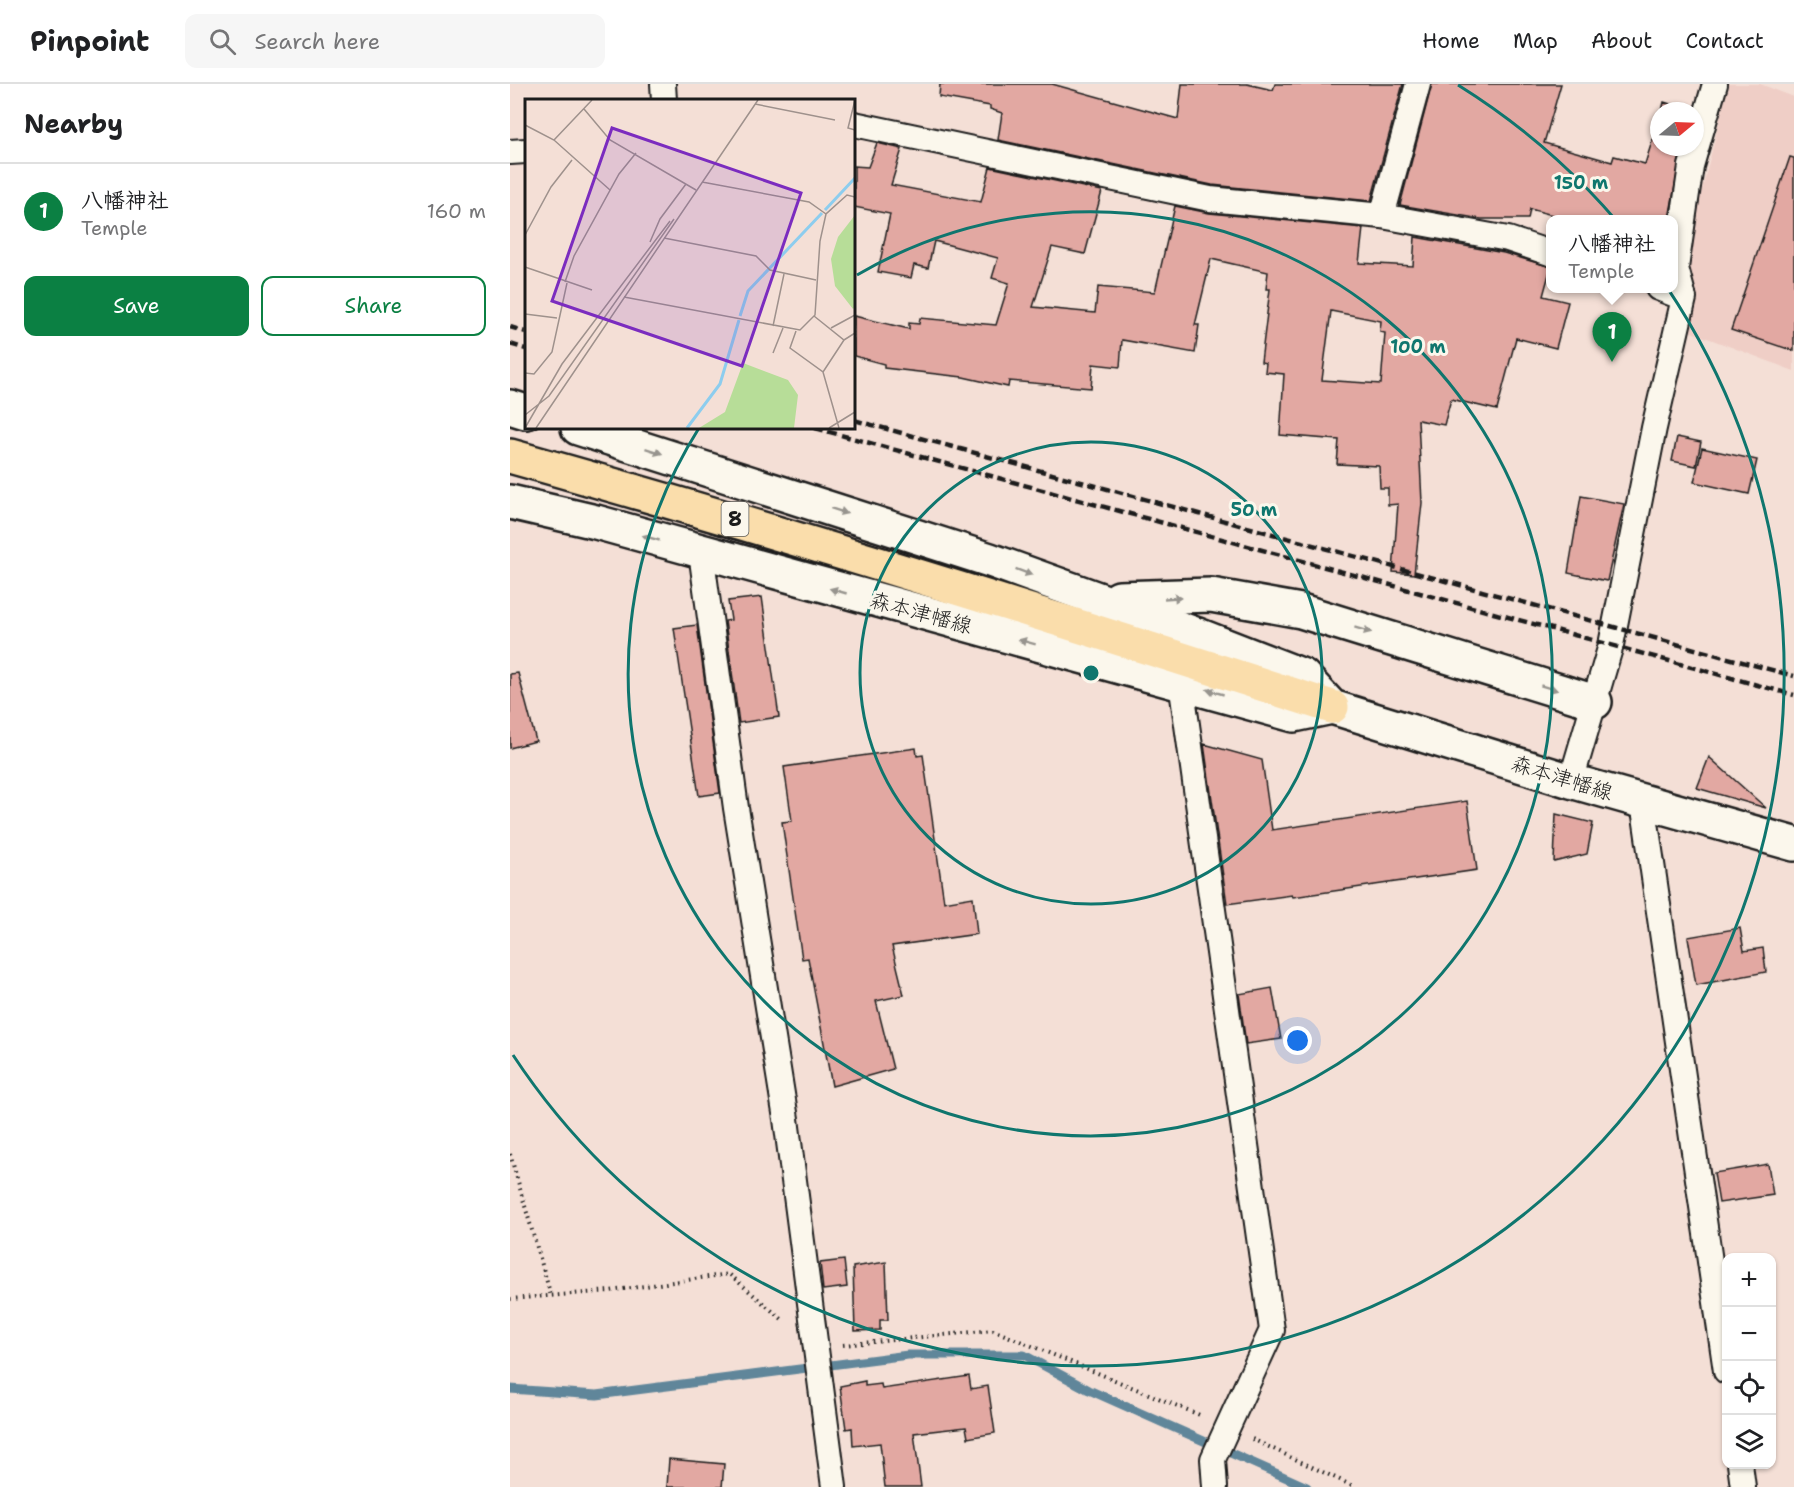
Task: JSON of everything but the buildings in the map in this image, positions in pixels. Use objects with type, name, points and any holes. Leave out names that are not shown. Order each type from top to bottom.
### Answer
[{"type":"highway","name":"8","points":[[510,456],[721,515],[959,587],[1332,707]]},
{"type":"main road","points":[[510,407],[525,412]]},
{"type":"main road","name":"森本津幡線","points":[[581,429],[990,560],[1093,597],[1303,676],[1332,707]]},
{"type":"main road","name":"森本津幡線","points":[[510,502],[596,522],[1294,715],[1332,707],[1571,782],[1794,844]]},
{"type":"main road","points":[[1093,597],[1138,599],[1211,595],[1301,611],[1595,702]]},
{"type":"street","points":[[663,84],[664,99]]},
{"type":"street","points":[[1382,216],[1418,84]]},
{"type":"street","points":[[1678,254],[1691,166],[1708,100],[1716,84]]},
{"type":"street","points":[[855,124],[1210,199],[1382,216],[1508,239],[1546,251]]},
{"type":"street","points":[[1571,782],[1611,645],[1654,428],[1684,298],[1678,276]]},
{"type":"street","points":[[1671,293],[1684,298]]},
{"type":"street","points":[[701,552],[736,807],[786,1119],[834,1487]]},
{"type":"street","points":[[1181,682],[1272,1330],[1213,1459],[1215,1487]]},
{"type":"street","points":[[1643,802],[1725,1361]]},
{"type":"street","points":[[1741,1469],[1743,1487]]},
{"type":"path","points":[[510,1154],[551,1296]]},
{"type":"path","points":[[510,1299],[609,1291],[729,1274],[818,1362],[993,1330],[1221,1438],[1355,1487]]},
{"type":"shaded area","points":[[1729,84],[1760,84],[1794,97],[1794,371],[1689,331],[1696,298],[1683,263]]},
{"type":"waterway","points":[[510,1389],[597,1395],[908,1355],[1024,1355],[1089,1390],[1307,1487]]},
{"type":"railway","points":[[510,327],[525,332]]},
{"type":"railway","points":[[510,344],[525,349]]},
{"type":"railway","points":[[855,420],[1794,676]]},
{"type":"railway","points":[[819,429],[1794,695]]},
{"type":"place","name":"八幡神社","points":[[1612,362]]}]
